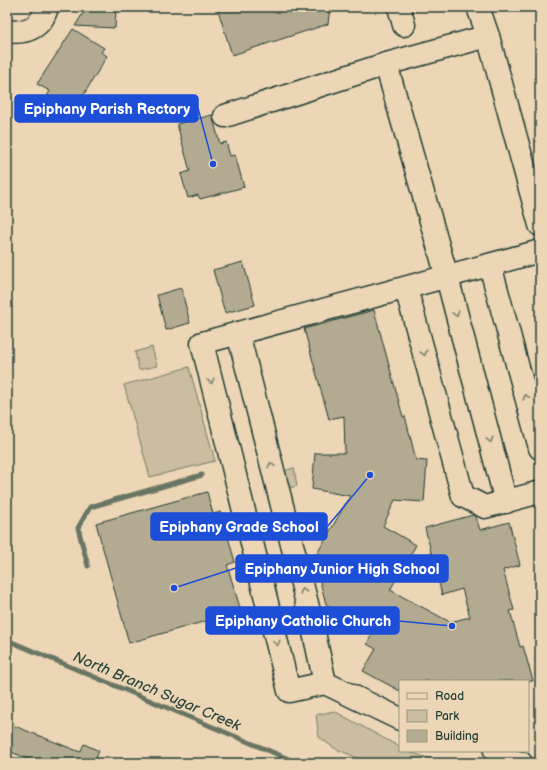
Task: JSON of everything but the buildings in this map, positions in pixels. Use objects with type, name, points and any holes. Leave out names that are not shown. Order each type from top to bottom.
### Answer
[{"type":"main road","points":[[7,31],[17,33],[34,28],[44,17],[47,7]]},
{"type":"main road","points":[[226,116],[386,64],[483,18],[540,225]]},
{"type":"main road","points":[[386,64],[510,501]]},
{"type":"main road","points":[[399,719],[325,683],[289,691],[202,343],[540,251]]},
{"type":"main road","points":[[490,265],[540,448]]},
{"type":"main road","points":[[406,288],[463,496],[485,507],[540,492]]},
{"type":"main road","points":[[238,333],[311,619],[325,683]]},
{"type":"main road","points":[[496,752],[505,759],[521,763]]},
{"type":"main road","points":[[526,763],[540,759]]},
{"type":"green space","points":[[152,347],[157,366],[139,370],[135,352]]},
{"type":"green space","points":[[189,367],[215,461],[150,477],[124,385]]},
{"type":"green space","points":[[294,468],[297,486],[280,490],[276,473]]},
{"type":"green space","points":[[334,711],[399,746],[399,752],[409,752],[436,760],[459,760],[467,763],[370,763],[334,748],[319,737],[316,715]]},
{"type":"waterway","points":[[88,566],[78,528],[90,507],[202,475]]},
{"type":"waterway","name":"North Branch Sugar Creek","points":[[7,640],[298,763]]},
{"type":"place","name":"Epiphany Parish Rectory","points":[[213,164]]},
{"type":"place","name":"Epiphany Grade School","points":[[370,475]]},
{"type":"place","name":"Epiphany Junior High School","points":[[174,588]]},
{"type":"place","name":"Epiphany Catholic Church","points":[[452,626]]}]
